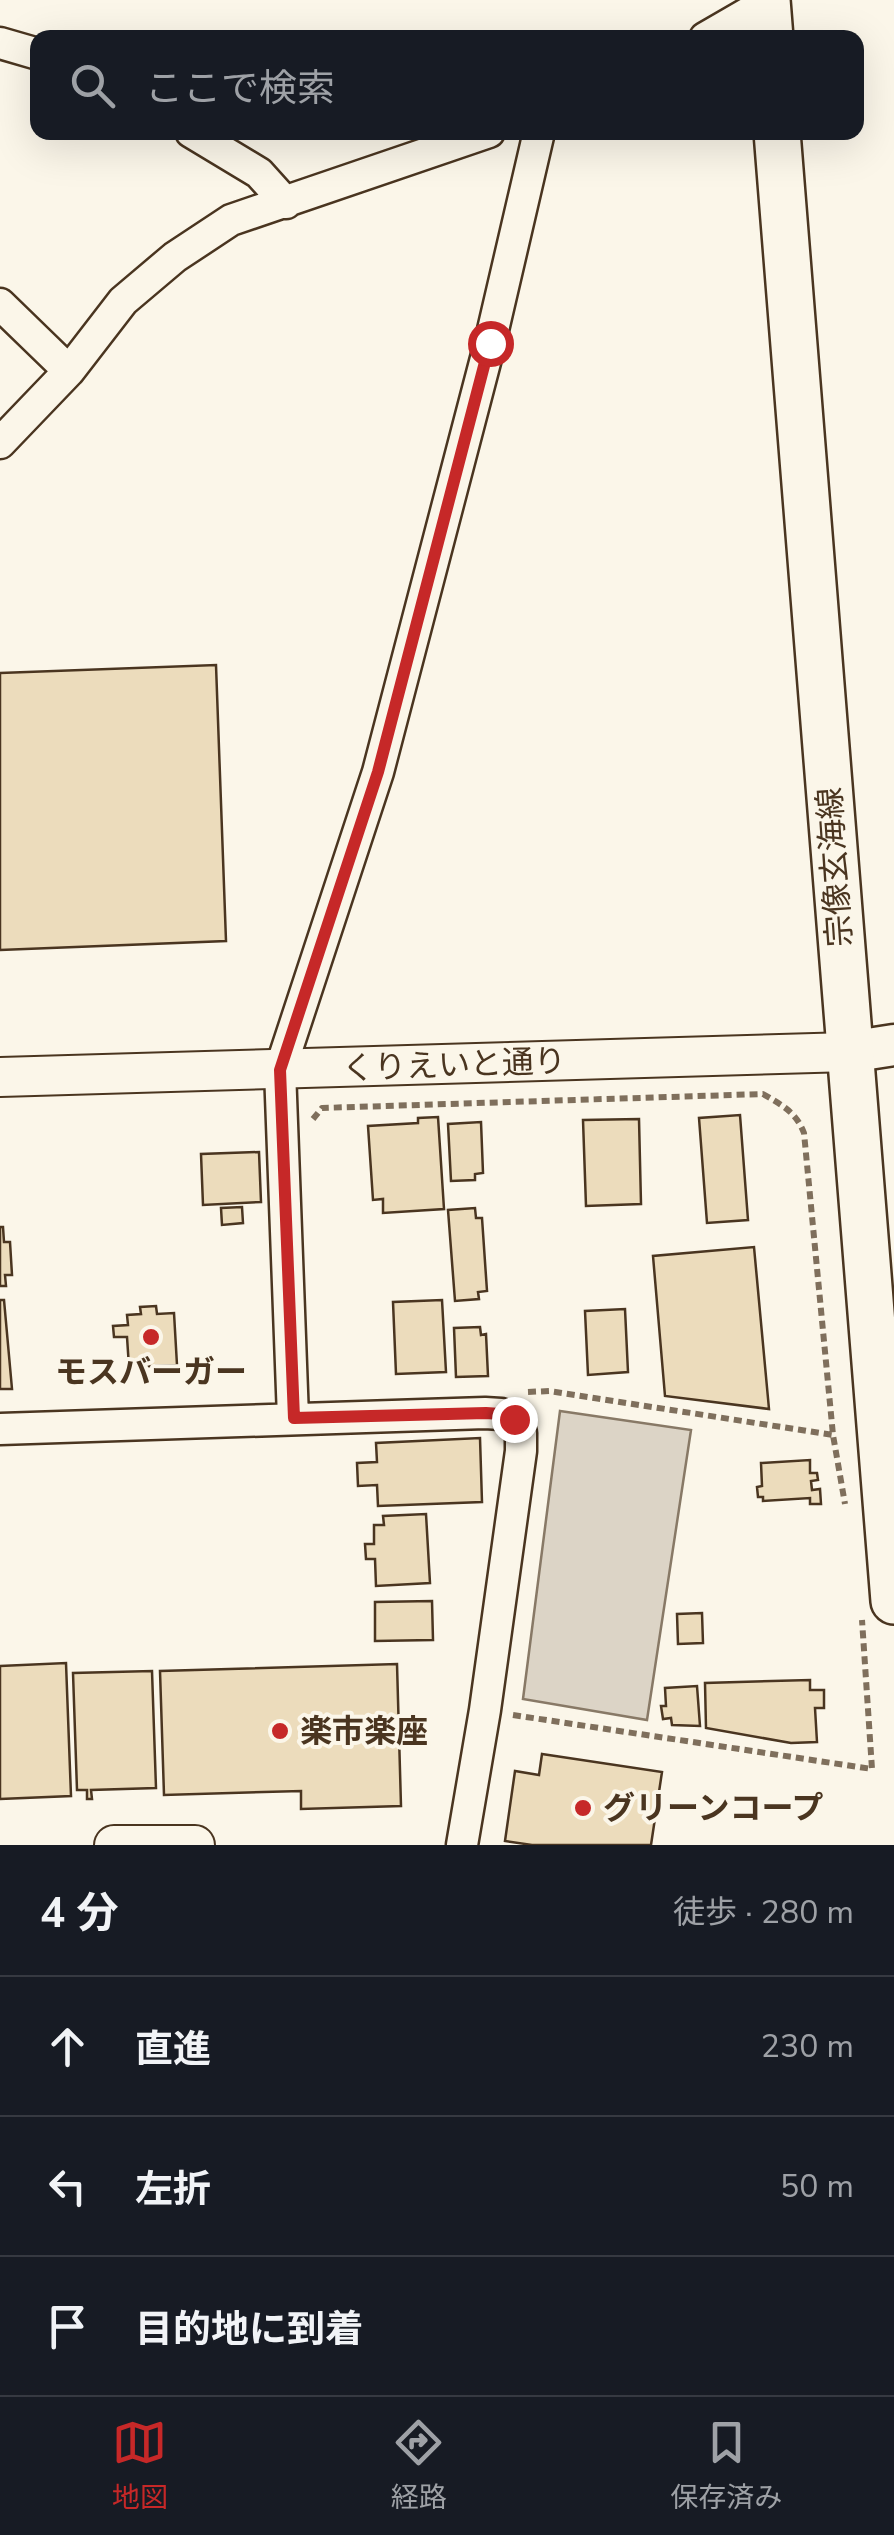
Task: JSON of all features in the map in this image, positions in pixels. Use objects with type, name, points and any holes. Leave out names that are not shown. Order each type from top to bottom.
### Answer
[{"type":"main road","name":"宗像玄海線","points":[[779,140],[849,1052],[878,1606]]},
{"type":"main road","points":[[849,1052],[894,1045]]},
{"type":"street","points":[[725,30],[768,13]]},
{"type":"street","points":[[0,43],[30,52]]},
{"type":"street","points":[[204,140],[260,174],[286,202]]},
{"type":"street","points":[[0,444],[69,372],[124,300],[175,257],[230,220],[466,140]]},
{"type":"street","points":[[294,1418],[280,1070],[378,772],[490,343],[537,140]]},
{"type":"street","points":[[0,304],[69,372]]},
{"type":"street","name":"くりえいと通り","points":[[0,1077],[849,1052]]},
{"type":"street","points":[[0,1429],[294,1418],[500,1414],[514,1419],[520,1433],[485,1710],[462,1845]]},
{"type":"street","points":[[114,1845],[195,1845]]},
{"type":"path","points":[[304,1129],[322,1108],[763,1094],[787,1108],[799,1119],[804,1133],[833,1434],[846,1513]]},
{"type":"path","points":[[510,1392],[549,1391],[833,1434]]},
{"type":"path","points":[[506,1714],[872,1769],[878,1606]]},
{"type":"shaded area","points":[[560,1411],[691,1430],[647,1720],[523,1699]]},
{"type":"building","points":[[216,665],[226,941],[0,950],[0,673]]},
{"type":"building","points":[[740,1115],[748,1220],[707,1223],[699,1118]]},
{"type":"building","points":[[438,1117],[444,1209],[383,1213],[383,1199],[373,1200],[368,1126],[418,1123],[418,1118]]},
{"type":"building","points":[[639,1119],[641,1204],[586,1206],[583,1120]]},
{"type":"building","points":[[481,1122],[483,1173],[475,1174],[475,1180],[451,1181],[448,1124]]},
{"type":"building","points":[[259,1152],[261,1202],[203,1205],[201,1154]]},
{"type":"building","points":[[242,1207],[243,1223],[222,1225],[221,1208]]},
{"type":"building","points":[[475,1208],[476,1218],[482,1218],[487,1291],[478,1292],[479,1299],[455,1301],[448,1210]]},
{"type":"building","points":[[0,1227],[4,1242],[10,1242],[12,1275],[5,1275],[6,1286],[0,1286]]},
{"type":"building","points":[[754,1247],[769,1409],[665,1396],[653,1256]]},
{"type":"building","points":[[0,1300],[4,1300],[12,1389],[0,1389]]},
{"type":"building","points":[[442,1300],[446,1372],[396,1374],[393,1302]]},
{"type":"building","name":"モスバーガー","points":[[156,1306],[157,1314],[174,1313],[177,1365],[129,1367],[127,1337],[114,1337],[113,1326],[128,1325],[127,1315],[141,1314],[140,1307]]},
{"type":"building","points":[[625,1309],[628,1372],[588,1375],[585,1311]]},
{"type":"building","points":[[480,1327],[481,1335],[486,1334],[488,1376],[456,1377],[454,1328]]},
{"type":"building","points":[[480,1438],[482,1502],[378,1506],[377,1485],[358,1486],[357,1463],[377,1462],[376,1443]]},
{"type":"building","points":[[810,1460],[810,1473],[817,1473],[818,1480],[811,1481],[812,1490],[820,1489],[821,1504],[810,1504],[810,1498],[763,1501],[763,1497],[758,1497],[757,1487],[762,1486],[761,1463]]},
{"type":"building","points":[[426,1514],[430,1583],[376,1586],[375,1559],[366,1559],[365,1544],[374,1544],[374,1525],[384,1525],[383,1516]]},
{"type":"building","points":[[432,1601],[433,1640],[375,1641],[375,1602]]},
{"type":"building","points":[[702,1613],[703,1643],[678,1644],[677,1614]]},
{"type":"building","points":[[66,1663],[71,1796],[0,1799],[0,1666]]},
{"type":"building","name":"楽市楽座","points":[[397,1664],[401,1806],[301,1809],[301,1791],[164,1795],[160,1671]]},
{"type":"building","points":[[152,1671],[156,1788],[91,1790],[92,1799],[87,1799],[87,1790],[77,1790],[73,1673]]},
{"type":"building","points":[[810,1680],[810,1690],[824,1690],[824,1708],[815,1708],[817,1742],[791,1743],[706,1728],[705,1683]]},
{"type":"building","points":[[697,1686],[700,1726],[672,1725],[671,1718],[663,1719],[665,1688]]},
{"type":"building","name":"グリーンコープ","points":[[542,1754],[662,1772],[651,1845],[532,1845],[505,1841],[515,1771],[539,1775]]},
{"type":"place","name":"モスバーガー","points":[[151,1337]]},
{"type":"place","name":"楽市楽座","points":[[280,1731]]},
{"type":"place","name":"グリーンコープ","points":[[583,1808]]},
{"type":"route","points":[[490,343],[378,772],[280,1070],[294,1418],[486,1413],[514,1419]]}]
